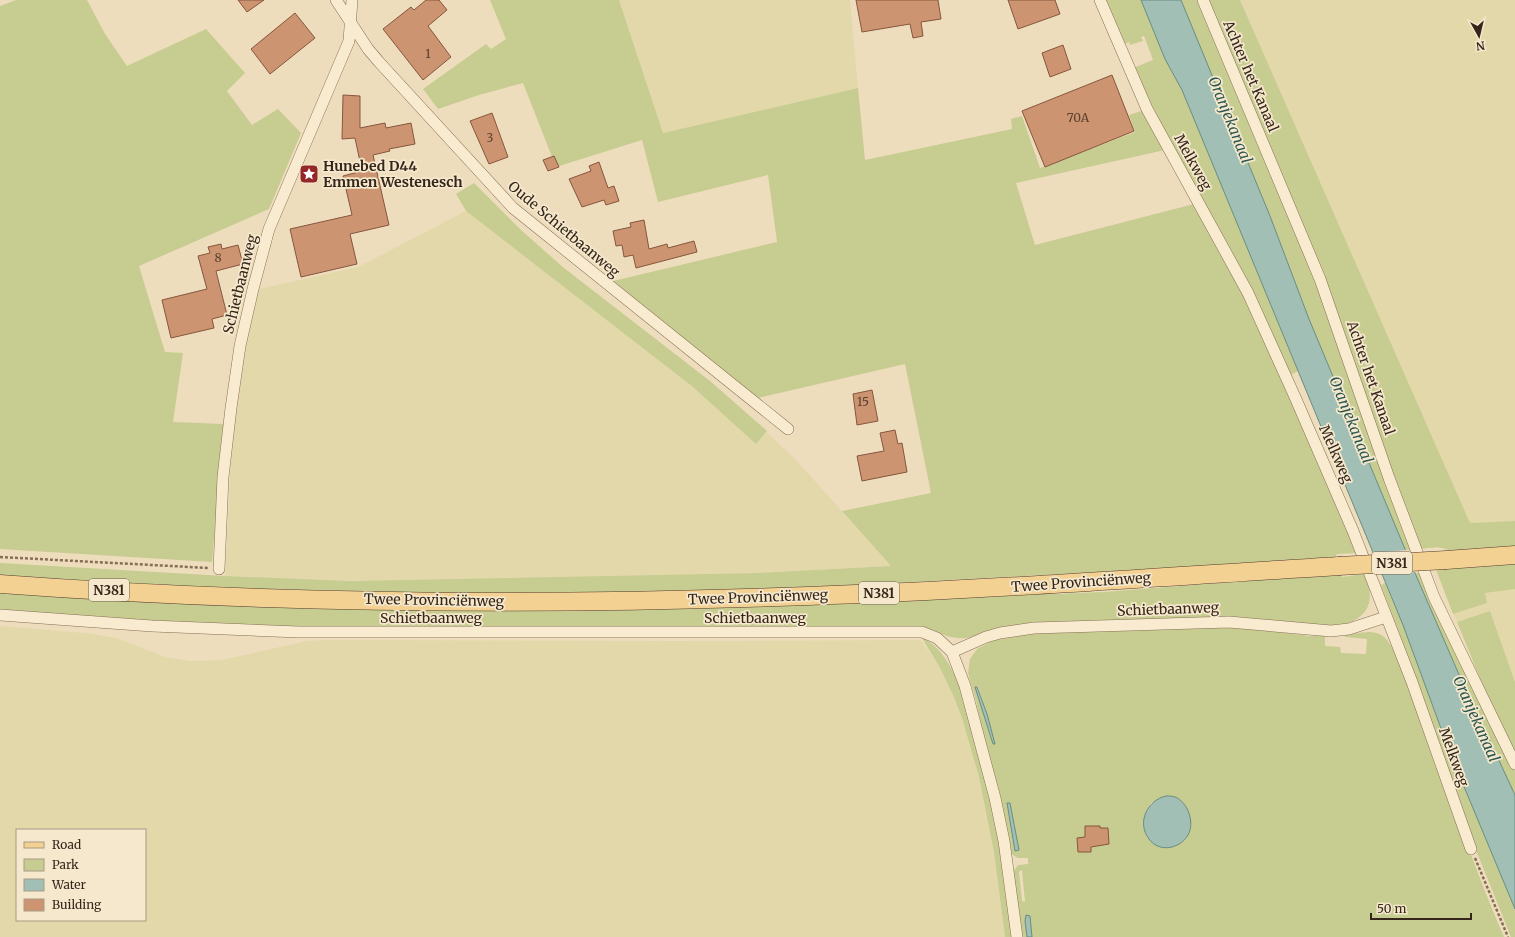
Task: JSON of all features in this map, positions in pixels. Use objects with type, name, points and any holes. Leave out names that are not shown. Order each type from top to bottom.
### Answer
[{"type":"main road","name":"Twee Provinciënweg","points":[[0,584],[135,592],[325,599],[553,601],[677,600],[947,590],[1515,555]]},
{"type":"street","name":"Oude Schietbaanweg","points":[[336,0],[379,62],[513,208],[788,429]]},
{"type":"street","points":[[350,22],[352,0]]},
{"type":"street","name":"Melkweg","points":[[1100,0],[1148,109],[1248,293],[1354,531],[1471,849]]},
{"type":"street","name":"Achter het Kanaal","points":[[1203,0],[1320,279],[1389,478],[1434,597],[1515,764]]},
{"type":"street","name":"Schietbaanweg","points":[[219,569],[223,477],[231,408],[240,346],[253,289],[269,229],[349,41],[350,22]]},
{"type":"street","name":"Schietbaanweg","points":[[0,615],[152,626],[299,632],[922,632],[937,638],[952,652],[966,686],[996,798],[1004,841],[1017,937]]},
{"type":"street","name":"Schietbaanweg","points":[[952,652],[986,637],[1000,633],[1034,628],[1229,622],[1331,631],[1350,629],[1386,617]]},
{"type":"path","points":[[0,557],[219,569]]},
{"type":"path","points":[[1471,849],[1508,937]]},
{"type":"shaded area","points":[[619,0],[850,0],[858,88],[663,133]]},
{"type":"shaded area","points":[[1240,0],[1515,0],[1515,521],[1470,523]]},
{"type":"shaded area","points":[[466,211],[693,387],[756,443],[767,432],[797,461],[891,566],[759,573],[403,582],[225,576],[232,440],[247,329],[259,289],[358,267]]},
{"type":"shaded area","points":[[1515,589],[1515,682],[1490,611],[1457,622],[1453,614],[1487,603],[1485,593]]},
{"type":"shaded area","points":[[0,626],[85,633],[117,638],[165,657],[191,661],[222,660],[307,641],[325,640],[921,640],[940,668],[953,695],[962,718],[979,777],[994,852],[1005,937],[0,937]]},
{"type":"green space","points":[[16,0],[87,0],[105,34],[127,66],[206,29],[245,73],[227,91],[252,125],[278,109],[301,133],[269,209],[139,266],[165,352],[183,353],[173,422],[224,424],[212,562],[0,549],[0,6]]},
{"type":"green space","points":[[490,0],[619,0],[663,133],[858,88],[865,160],[1012,129],[1011,119],[1022,116],[1040,168],[1135,132],[1129,115],[1144,110],[1165,150],[1016,183],[1035,245],[1194,204],[1248,302],[1357,553],[1337,554],[1334,559],[767,590],[488,594],[224,588],[0,576],[0,563],[225,576],[354,581],[759,573],[891,566],[842,511],[931,493],[905,364],[753,399],[609,282],[777,242],[768,175],[658,202],[642,140],[556,167],[523,83],[479,95],[438,109],[423,89],[486,44],[491,49],[506,39]]},
{"type":"green space","points":[[1104,0],[1141,0],[1165,59],[1182,90],[1298,371],[1289,376],[1133,68],[1153,60],[1144,36],[1141,37],[1143,41],[1130,45],[1129,42],[1122,45]]},
{"type":"green space","points":[[1181,0],[1200,0],[1311,267],[1377,453],[1398,519],[1411,551],[1405,549],[1309,319],[1270,216]]},
{"type":"green space","points":[[1208,0],[1240,0],[1470,523],[1515,521],[1515,548],[1450,552],[1444,548],[1421,549],[1381,442],[1331,296]]},
{"type":"green space","points":[[474,183],[521,230],[564,268],[710,381],[767,431],[756,444],[693,387],[466,211],[456,194]]},
{"type":"green space","points":[[1515,563],[1515,589],[1485,593],[1487,603],[1453,614],[1435,567]]},
{"type":"green space","points":[[1415,573],[1421,573],[1515,770],[1515,795],[1457,670]]},
{"type":"green space","points":[[1339,574],[1342,577],[1365,574],[1370,595],[1370,601],[1365,612],[1360,617],[1345,624],[1325,626],[1272,625],[998,629],[973,637],[962,638],[948,636],[920,627],[308,627],[220,624],[0,612],[0,591],[738,607],[1103,592]]},
{"type":"green space","points":[[1385,583],[1403,625],[1450,753],[1515,909],[1515,937],[1511,937],[1465,823],[1410,661],[1381,585]]},
{"type":"green space","points":[[1490,611],[1515,682],[1515,754],[1490,703],[1457,622]]},
{"type":"green space","points":[[1239,627],[1310,636],[1325,636],[1325,646],[1340,647],[1341,653],[1366,654],[1367,639],[1345,637],[1345,635],[1374,632],[1383,636],[1396,654],[1409,684],[1465,838],[1504,937],[1032,937],[1030,916],[1025,916],[1027,937],[1020,937],[1012,873],[1018,865],[1028,864],[1028,858],[1018,858],[1008,852],[976,701],[968,673],[970,659],[977,649],[994,640],[1041,632]],"holes":[[[975,687],[978,687],[987,714],[993,744]],[[1152,802],[1189,833],[1184,841],[1154,843],[1147,834],[1144,824]],[[1007,803],[1010,803],[1018,850],[1015,851]],[[1021,870],[1022,871],[1025,902],[1022,901],[1019,872]]]},
{"type":"green space","points":[[922,638],[942,654],[959,685],[974,726],[996,823],[1014,937],[1005,937],[994,852],[979,777],[962,718],[940,668]]},
{"type":"water","name":"Oranjekanaal","points":[[1141,0],[1181,0],[1270,216],[1309,319],[1415,573],[1457,670],[1515,795],[1515,909],[1450,753],[1403,625],[1182,90],[1165,59]]},
{"type":"water","points":[[975,687],[977,687],[987,714],[995,744],[993,744]]},
{"type":"water","points":[[1166,796],[1175,797],[1184,803],[1189,813],[1191,825],[1188,835],[1184,840],[1180,844],[1169,848],[1164,848],[1153,843],[1145,832],[1144,826],[1144,819],[1149,807],[1160,798]]},
{"type":"water","points":[[1007,803],[1010,803],[1019,850],[1015,851]]},
{"type":"water","points":[[1026,915],[1030,916],[1032,937],[1027,937],[1025,921]]},
{"type":"pier","points":[[1408,550],[1417,572],[1380,574],[1370,553]]},
{"type":"building","points":[[238,0],[264,0],[247,12]]},
{"type":"building","points":[[426,0],[439,0],[447,10],[428,26],[451,57],[423,80],[383,29],[411,7],[414,10]]},
{"type":"building","points":[[856,0],[938,0],[941,19],[921,22],[923,36],[913,38],[910,24],[862,32]]},
{"type":"building","points":[[1008,0],[1055,0],[1060,14],[1018,29]]},
{"type":"building","points":[[295,13],[315,38],[270,74],[251,49]]},
{"type":"building","points":[[1063,45],[1071,69],[1050,77],[1042,53]]},
{"type":"building","points":[[1112,75],[1134,131],[1045,167],[1022,111]]},
{"type":"building","points":[[343,95],[360,96],[360,128],[385,123],[386,128],[411,123],[415,144],[389,149],[390,151],[373,155],[389,225],[350,234],[357,264],[301,277],[290,229],[352,215],[343,176],[362,171],[355,138],[342,139]]},
{"type":"building","points":[[492,113],[508,157],[489,164],[470,121]]},
{"type":"building","points":[[554,156],[559,167],[548,171],[543,160]]},
{"type":"building","points":[[599,162],[608,188],[614,186],[619,201],[606,205],[604,200],[582,207],[569,179],[591,171],[589,166]]},
{"type":"building","points":[[644,220],[649,249],[667,244],[668,248],[694,241],[697,252],[636,268],[633,255],[624,257],[622,245],[616,246],[613,231],[631,227],[630,223]]},
{"type":"building","points":[[221,244],[222,249],[238,245],[243,264],[216,271],[227,315],[212,319],[214,328],[171,338],[162,300],[207,289],[198,256],[210,253],[208,247]]},
{"type":"building","points":[[872,390],[878,421],[857,425],[853,394]]},
{"type":"building","points":[[895,430],[898,444],[902,443],[907,472],[862,481],[857,456],[884,451],[880,433]]},
{"type":"building","points":[[1085,826],[1100,826],[1100,828],[1108,828],[1109,844],[1091,847],[1091,852],[1078,852],[1077,838],[1085,837]]},
{"type":"place","name":"Hunebed D44 Emmen Westenesch","points":[[309,174]]}]
